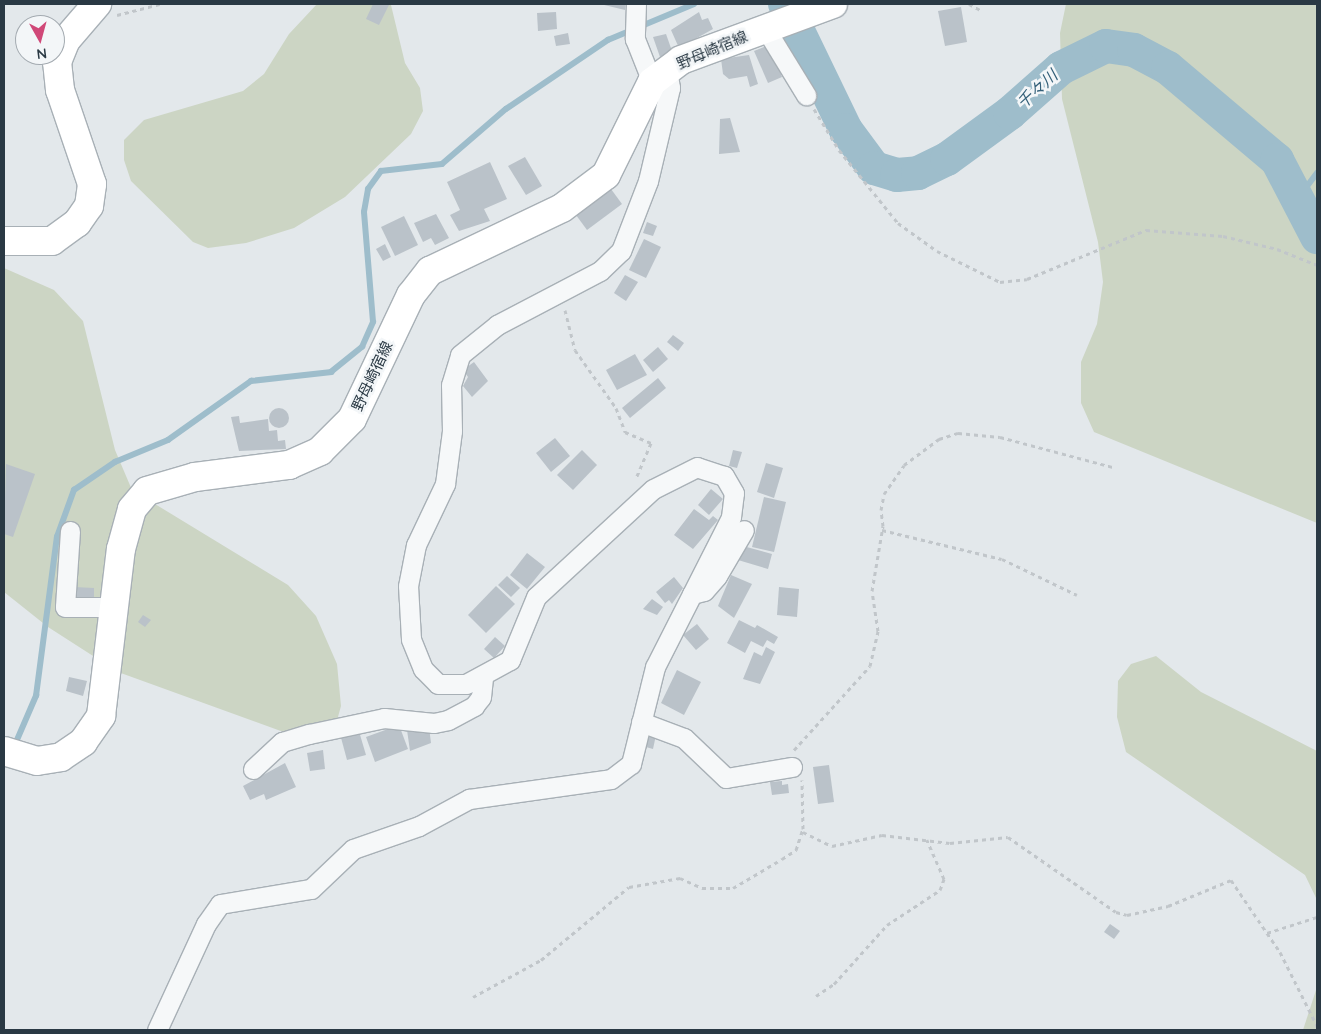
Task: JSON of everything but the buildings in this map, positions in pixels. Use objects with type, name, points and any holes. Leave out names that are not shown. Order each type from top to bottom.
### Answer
[{"type":"main road","points":[[4,241],[52,240],[77,223],[89,206],[92,184],[60,90],[57,62],[66,40],[97,4]]},
{"type":"main road","name":"野母崎宿線","points":[[10,754],[61,757],[93,731],[105,705],[111,607],[132,509],[147,491],[194,477],[289,465],[336,438],[372,383],[398,318],[423,278],[440,264],[562,208],[606,175],[659,76],[766,28],[833,4]]},
{"type":"street","points":[[157,1030],[206,924],[220,904],[311,889],[353,849],[418,826],[469,799],[611,779],[631,764],[655,667],[691,594],[725,535],[735,505],[730,483],[708,469],[686,469],[663,481],[536,597],[510,660],[483,678],[450,687],[438,684],[422,669],[411,639],[410,564],[445,484],[452,431],[451,385],[460,355],[497,325],[600,271],[626,242],[648,181],[670,88],[659,76],[635,38],[636,11]]},
{"type":"street","points":[[766,28],[806,95]]},
{"type":"street","points":[[691,594],[704,591],[717,576],[744,530]]},
{"type":"street","points":[[70,531],[66,607],[111,607]]},
{"type":"street","points":[[253,768],[282,742],[309,734],[384,718],[434,723],[448,720],[477,701],[483,678]]},
{"type":"street","points":[[641,722],[684,738],[726,778],[792,767]]},
{"type":"path","points":[[968,4],[982,10]]},
{"type":"path","points":[[806,95],[839,150],[898,223],[937,251],[1000,282],[1027,279],[1146,230],[1223,236],[1277,249],[1317,265]]},
{"type":"path","points":[[548,297],[566,310],[575,350],[616,408],[625,432],[651,442],[628,497],[630,511]]},
{"type":"path","points":[[473,997],[540,960],[629,888],[680,878],[702,888],[733,888],[796,850],[802,832],[806,788],[792,767],[796,747],[870,666],[878,631],[872,591],[874,563],[882,530],[884,494],[904,465],[940,439],[958,433],[1000,437],[1113,467]]},
{"type":"path","points":[[882,530],[1002,559],[1077,595]]},
{"type":"path","points":[[802,832],[832,846],[882,835],[950,843],[1008,836],[1116,912],[1127,915],[1168,906],[1231,880],[1267,933],[1317,1026]]},
{"type":"path","points":[[816,996],[834,984],[887,925],[940,890],[944,879],[927,840]]},
{"type":"path","points":[[1267,933],[1317,917]]},
{"type":"green space","points":[[317,4],[391,5],[405,63],[420,88],[423,111],[411,134],[345,197],[294,228],[246,243],[208,248],[193,242],[131,181],[124,160],[124,140],[144,120],[243,91],[264,74],[289,34]]},
{"type":"green space","points":[[1066,4],[1317,4],[1317,523],[1094,432],[1081,403],[1081,362],[1097,324],[1103,282],[1098,242],[1062,99],[1060,33]]},
{"type":"green space","points":[[4,268],[54,290],[83,321],[115,450],[132,490],[288,585],[316,616],[337,664],[341,706],[336,724],[300,738],[118,672],[48,627],[4,592]]},
{"type":"green space","points":[[1156,656],[1201,692],[1317,751],[1317,900],[1305,875],[1126,752],[1117,717],[1118,681],[1131,664]]},
{"type":"green space","points":[[1317,987],[1317,1030],[1303,1030]]},
{"type":"waterway","points":[[14,747],[36,696],[57,537],[74,490],[115,462],[168,440],[251,381],[331,372],[362,347],[373,322],[364,212],[368,189],[381,171],[442,164],[506,109],[608,40],[694,4]]},
{"type":"waterway","name":"千々川","points":[[785,4],[846,130],[874,168],[897,175],[918,173],[947,159],[1010,113],[1061,68],[1106,46],[1134,50],[1168,68],[1277,160],[1317,237]]},
{"type":"waterway","points":[[1296,201],[1317,173]]}]
